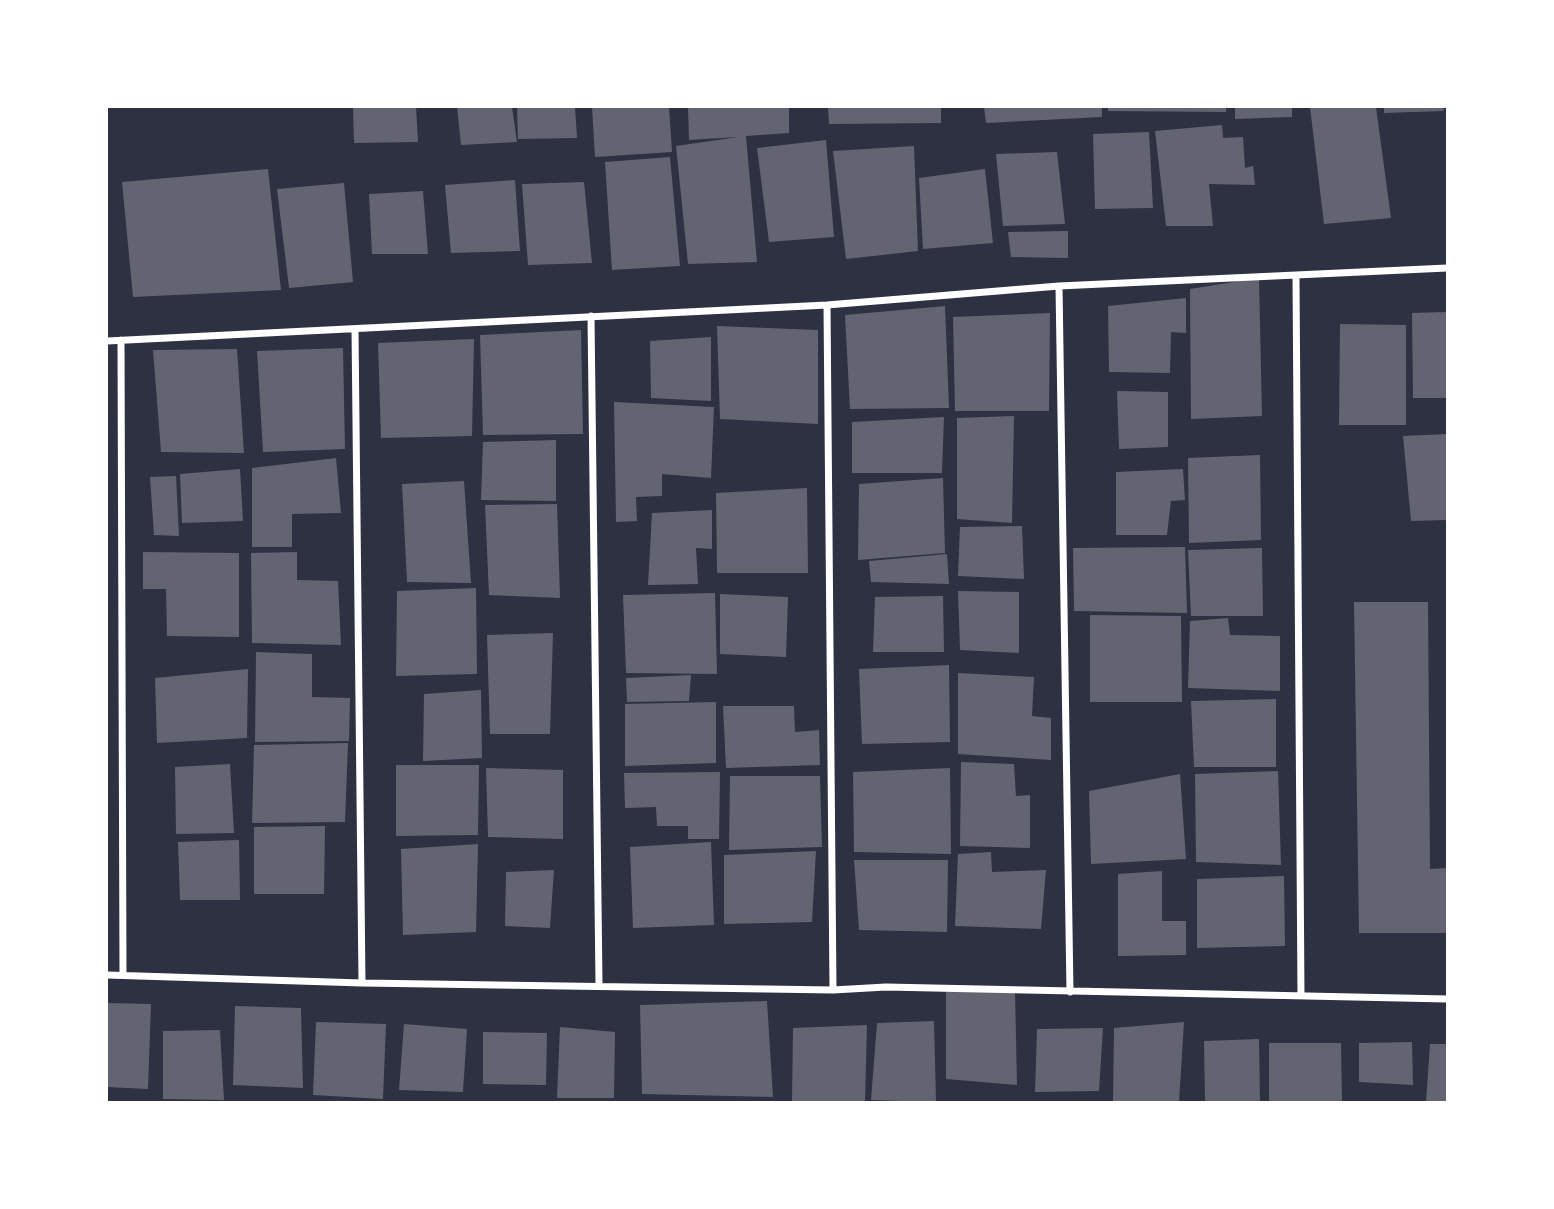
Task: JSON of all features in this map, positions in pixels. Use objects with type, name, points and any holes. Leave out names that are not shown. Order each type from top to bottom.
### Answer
[{"type":"street","points":[[107,341],[827,304],[1059,286],[1447,268]]},
{"type":"street","points":[[1296,277],[1301,996]]},
{"type":"street","points":[[1059,286],[1070,992]]},
{"type":"street","points":[[827,304],[833,990]]},
{"type":"street","points":[[591,316],[599,984]]},
{"type":"street","points":[[355,329],[362,983]]},
{"type":"street","points":[[121,340],[123,975]]},
{"type":"street","points":[[107,975],[362,983],[599,984],[833,990],[886,987],[1447,999]]},
{"type":"building","points":[[353,107],[416,107],[418,142],[354,143]]},
{"type":"building","points":[[457,107],[512,107],[517,142],[461,145]]},
{"type":"building","points":[[517,107],[575,107],[577,138],[518,139]]},
{"type":"building","points":[[592,107],[669,107],[672,152],[595,157]]},
{"type":"building","points":[[688,107],[789,107],[789,133],[746,136],[757,262],[688,264],[676,146],[738,137],[689,140]]},
{"type":"building","points":[[828,107],[941,107],[941,123],[829,124]]},
{"type":"building","points":[[984,107],[1102,107],[1102,117],[986,123]]},
{"type":"building","points":[[1108,107],[1226,107],[1226,112],[1108,111]]},
{"type":"building","points":[[1235,107],[1292,107],[1292,117],[1235,119]]},
{"type":"building","points":[[1310,107],[1376,107],[1391,218],[1324,224]]},
{"type":"building","points":[[1384,107],[1443,107],[1444,111],[1384,113]]},
{"type":"building","points":[[1222,125],[1223,138],[1243,137],[1245,168],[1253,166],[1255,185],[1209,184],[1213,226],[1166,226],[1155,131]]},
{"type":"building","points":[[1149,132],[1153,208],[1095,209],[1093,134]]},
{"type":"building","points":[[826,140],[834,237],[769,242],[757,148]]},
{"type":"building","points":[[914,146],[918,251],[846,259],[833,151]]},
{"type":"building","points":[[1057,152],[1065,224],[1003,226],[996,154]]},
{"type":"building","points":[[670,157],[680,266],[612,270],[605,162]]},
{"type":"building","points":[[268,169],[281,290],[133,297],[122,182]]},
{"type":"building","points":[[985,169],[993,243],[923,249],[919,178]]},
{"type":"building","points":[[515,180],[520,251],[451,253],[445,185]]},
{"type":"building","points":[[584,182],[592,263],[528,265],[522,184]]},
{"type":"building","points":[[344,183],[353,282],[289,288],[277,189]]},
{"type":"building","points":[[423,191],[428,254],[372,254],[369,194]]},
{"type":"building","points":[[1068,231],[1068,258],[1011,257],[1008,232]]},
{"type":"building","points":[[1259,278],[1262,416],[1191,419],[1190,289]]},
{"type":"building","points":[[1186,298],[1186,333],[1171,332],[1170,373],[1109,372],[1108,306]]},
{"type":"building","points":[[945,306],[949,408],[850,409],[845,315]]},
{"type":"building","points":[[1447,312],[1447,398],[1413,398],[1412,313]]},
{"type":"building","points":[[1050,313],[1049,411],[955,411],[953,317]]},
{"type":"building","points":[[1340,324],[1406,325],[1406,425],[1339,425]]},
{"type":"building","points":[[717,326],[818,330],[818,424],[720,419]]},
{"type":"building","points":[[581,330],[583,434],[483,435],[480,335]]},
{"type":"building","points":[[711,337],[711,401],[651,398],[650,341]]},
{"type":"building","points":[[474,339],[472,436],[381,438],[378,343]]},
{"type":"building","points":[[343,348],[345,449],[263,452],[257,351]]},
{"type":"building","points":[[237,349],[244,453],[161,452],[153,350]]},
{"type":"building","points":[[1117,391],[1168,392],[1168,447],[1119,449]]},
{"type":"building","points":[[614,402],[714,407],[711,478],[662,474],[662,496],[636,497],[637,521],[616,522]]},
{"type":"building","points":[[1014,416],[1012,523],[957,519],[957,418]]},
{"type":"building","points":[[944,417],[942,473],[852,473],[852,422]]},
{"type":"building","points":[[1447,434],[1447,520],[1411,521],[1403,436]]},
{"type":"building","points":[[556,440],[556,501],[481,500],[483,442]]},
{"type":"building","points":[[1260,455],[1261,540],[1189,543],[1188,458]]},
{"type":"building","points":[[336,458],[341,513],[292,514],[292,547],[252,547],[252,468]]},
{"type":"building","points":[[240,469],[243,521],[182,523],[180,474]]},
{"type":"building","points":[[1183,469],[1185,500],[1171,501],[1167,535],[1116,535],[1116,472]]},
{"type":"building","points":[[176,476],[179,536],[154,535],[150,477]]},
{"type":"building","points":[[943,478],[945,553],[858,560],[859,484]]},
{"type":"building","points":[[464,481],[471,583],[407,582],[402,484]]},
{"type":"building","points":[[807,488],[808,573],[717,573],[716,493]]},
{"type":"building","points":[[557,504],[560,598],[489,595],[485,505]]},
{"type":"building","points":[[712,510],[712,549],[696,548],[698,584],[648,585],[652,513]]},
{"type":"building","points":[[1022,526],[1024,579],[958,576],[960,527]]},
{"type":"building","points":[[1185,547],[1187,613],[1074,611],[1073,548]]},
{"type":"building","points":[[1262,548],[1263,616],[1191,616],[1188,550]]},
{"type":"building","points":[[143,552],[239,553],[239,637],[167,636],[166,589],[143,589]]},
{"type":"building","points":[[297,552],[297,580],[338,581],[341,645],[252,643],[251,553]]},
{"type":"building","points":[[947,554],[949,584],[871,582],[869,561]]},
{"type":"building","points":[[476,588],[477,674],[396,676],[397,591]]},
{"type":"building","points":[[958,591],[1019,592],[1019,653],[960,650]]},
{"type":"building","points":[[715,593],[717,674],[626,673],[623,595]]},
{"type":"building","points":[[720,594],[788,597],[786,657],[720,654]]},
{"type":"building","points":[[943,596],[944,652],[873,652],[875,597]]},
{"type":"building","points":[[1354,602],[1428,602],[1430,869],[1447,868],[1447,933],[1359,933]]},
{"type":"building","points":[[1090,615],[1181,616],[1182,702],[1090,702]]},
{"type":"building","points":[[1228,618],[1230,635],[1280,636],[1280,691],[1188,688],[1190,621]]},
{"type":"building","points":[[553,633],[550,734],[490,734],[487,635]]},
{"type":"building","points":[[256,652],[312,654],[312,697],[350,698],[349,741],[255,742]]},
{"type":"building","points":[[949,665],[950,742],[862,744],[859,669]]},
{"type":"building","points":[[248,669],[247,738],[157,743],[155,678]]},
{"type":"building","points":[[958,673],[1034,677],[1032,716],[1051,718],[1051,760],[958,754]]},
{"type":"building","points":[[691,675],[689,701],[627,702],[626,678]]},
{"type":"building","points":[[481,690],[482,758],[423,761],[424,694]]},
{"type":"building","points":[[1276,699],[1276,767],[1194,767],[1191,701]]},
{"type":"building","points":[[716,702],[716,763],[625,766],[625,704]]},
{"type":"building","points":[[723,706],[794,706],[795,732],[819,730],[820,765],[726,768]]},
{"type":"building","points":[[348,743],[345,822],[252,823],[254,745]]},
{"type":"building","points":[[961,762],[1014,764],[1016,796],[1030,795],[1030,848],[960,846]]},
{"type":"building","points":[[230,764],[234,833],[176,834],[175,767]]},
{"type":"building","points":[[396,765],[479,765],[478,835],[396,836]]},
{"type":"building","points":[[486,768],[563,770],[563,839],[488,837]]},
{"type":"building","points":[[950,768],[951,854],[854,852],[853,772]]},
{"type":"building","points":[[1278,771],[1281,865],[1196,862],[1195,774]]},
{"type":"building","points":[[720,772],[719,839],[688,839],[688,826],[657,826],[656,807],[625,808],[624,773]]},
{"type":"building","points":[[1180,774],[1186,859],[1091,864],[1089,791]]},
{"type":"building","points":[[730,776],[820,776],[822,847],[729,850]]},
{"type":"building","points":[[325,826],[324,894],[254,894],[254,827]]},
{"type":"building","points":[[239,840],[240,900],[180,900],[178,842]]},
{"type":"building","points":[[711,842],[714,925],[633,928],[630,847]]},
{"type":"building","points":[[478,844],[476,932],[403,935],[401,849]]},
{"type":"building","points":[[816,851],[812,922],[724,924],[724,855]]},
{"type":"building","points":[[991,852],[992,872],[1046,870],[1041,929],[955,926],[958,854]]},
{"type":"building","points":[[854,860],[948,860],[947,932],[859,930]]},
{"type":"building","points":[[554,870],[550,928],[505,926],[506,872]]},
{"type":"building","points":[[1162,871],[1162,921],[1186,921],[1186,955],[1118,956],[1118,874]]},
{"type":"building","points":[[1284,876],[1285,946],[1197,948],[1197,879]]},
{"type":"building","points":[[946,989],[1015,991],[1017,1085],[946,1079]]},
{"type":"building","points":[[767,1001],[773,1097],[642,1094],[640,1005]]},
{"type":"building","points":[[107,1003],[151,1004],[148,1089],[107,1087]]},
{"type":"building","points":[[235,1006],[301,1008],[303,1088],[233,1085]]},
{"type":"building","points":[[934,1021],[936,1102],[871,1100],[877,1023]]},
{"type":"building","points":[[316,1022],[386,1024],[383,1099],[313,1095]]},
{"type":"building","points":[[1184,1022],[1179,1102],[1113,1101],[1114,1028]]},
{"type":"building","points":[[404,1024],[467,1029],[463,1092],[399,1090]]},
{"type":"building","points":[[867,1025],[865,1102],[792,1102],[793,1028]]},
{"type":"building","points":[[560,1027],[615,1032],[614,1098],[557,1098]]},
{"type":"building","points":[[1103,1028],[1099,1091],[1035,1092],[1037,1029]]},
{"type":"building","points":[[220,1030],[224,1100],[163,1099],[163,1031]]},
{"type":"building","points":[[483,1032],[547,1033],[546,1085],[483,1084]]},
{"type":"building","points":[[1259,1039],[1260,1102],[1205,1102],[1204,1041]]},
{"type":"building","points":[[1412,1042],[1413,1085],[1359,1082],[1359,1043]]},
{"type":"building","points":[[1269,1043],[1341,1043],[1342,1102],[1269,1102]]},
{"type":"building","points":[[1430,1044],[1447,1044],[1447,1102],[1426,1102]]}]
